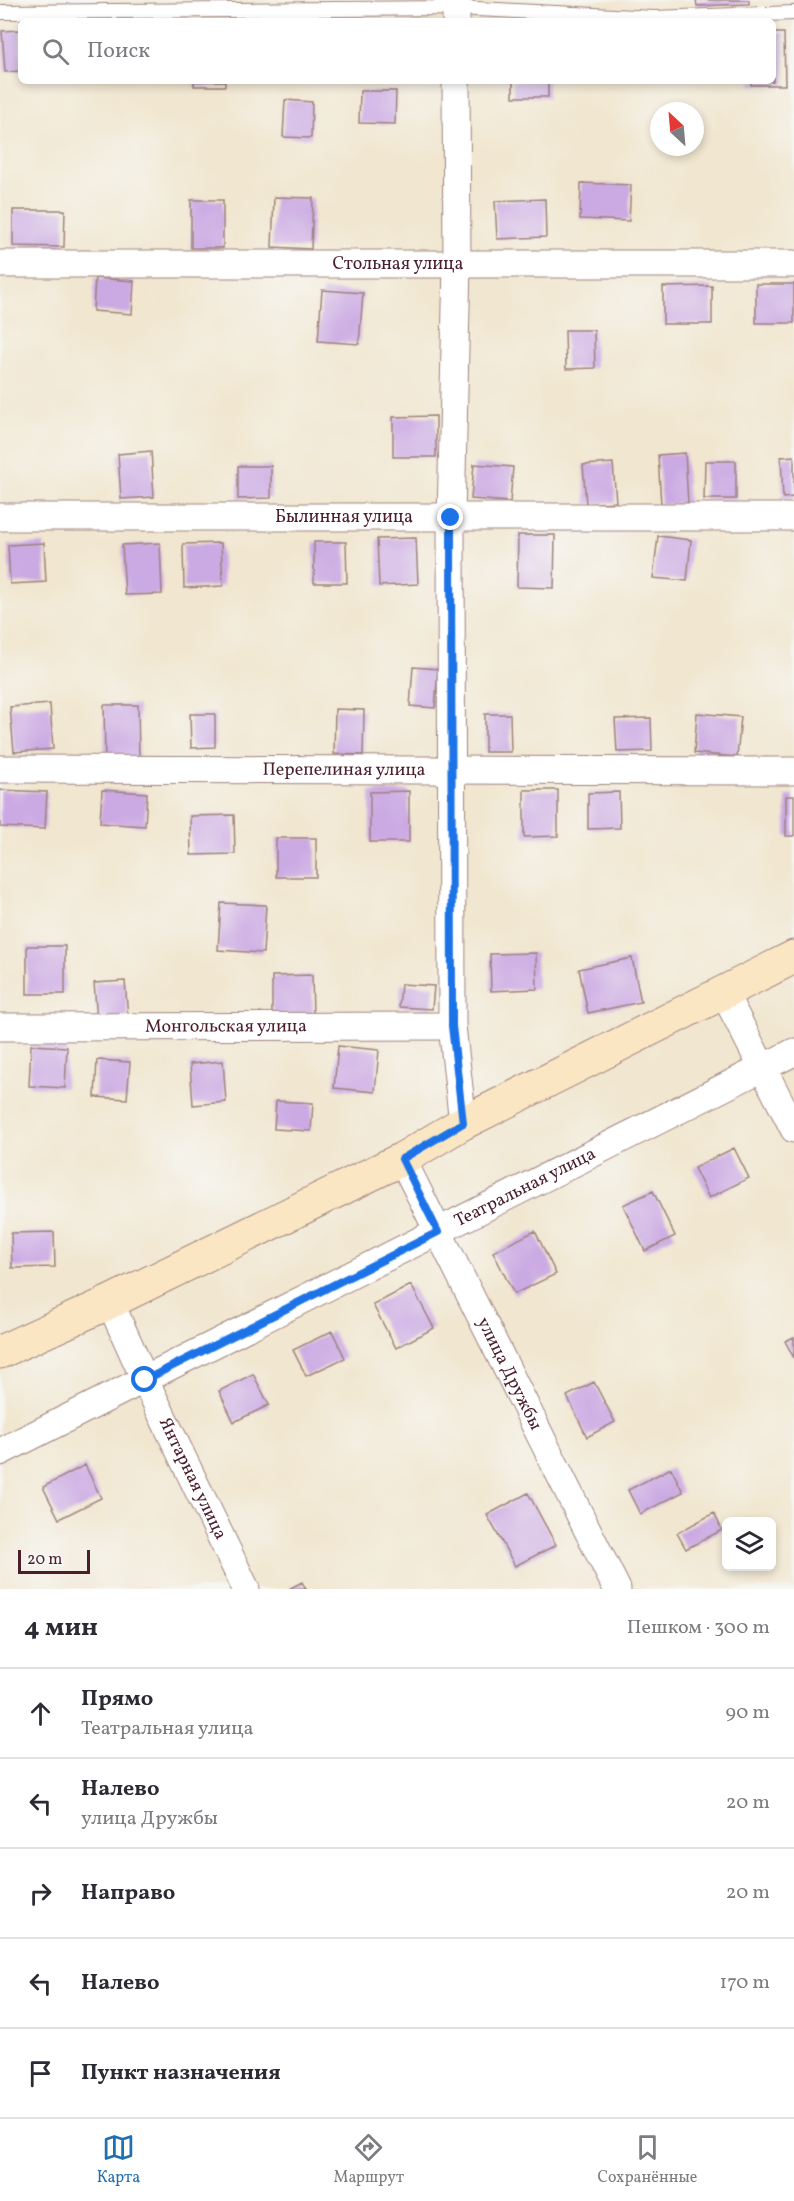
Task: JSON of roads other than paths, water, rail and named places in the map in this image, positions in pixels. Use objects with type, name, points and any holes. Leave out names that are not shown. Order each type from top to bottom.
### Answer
[{"type":"street","points":[[456,84],[457,264],[451,518],[452,1026],[463,1123]]},
{"type":"street","name":"Стольная улица","points":[[0,264],[794,264]]},
{"type":"street","name":"Былинная улица","points":[[0,517],[794,518]]},
{"type":"street","name":"Перепелиная улица","points":[[0,769],[794,771]]},
{"type":"street","points":[[0,1352],[110,1302],[402,1159],[463,1123],[794,957]]},
{"type":"street","points":[[724,993],[794,1130]]},
{"type":"street","name":"Монгольская улица","points":[[0,1027],[452,1026]]},
{"type":"street","name":"Театральная улица","points":[[0,1452],[794,1052]]},
{"type":"street","name":"улица Дружбы","points":[[402,1159],[617,1589]]},
{"type":"street","name":"Янтарная улица","points":[[110,1302],[246,1589]]},
{"type":"lane","points":[[0,12],[456,10],[654,18],[794,13]]}]
